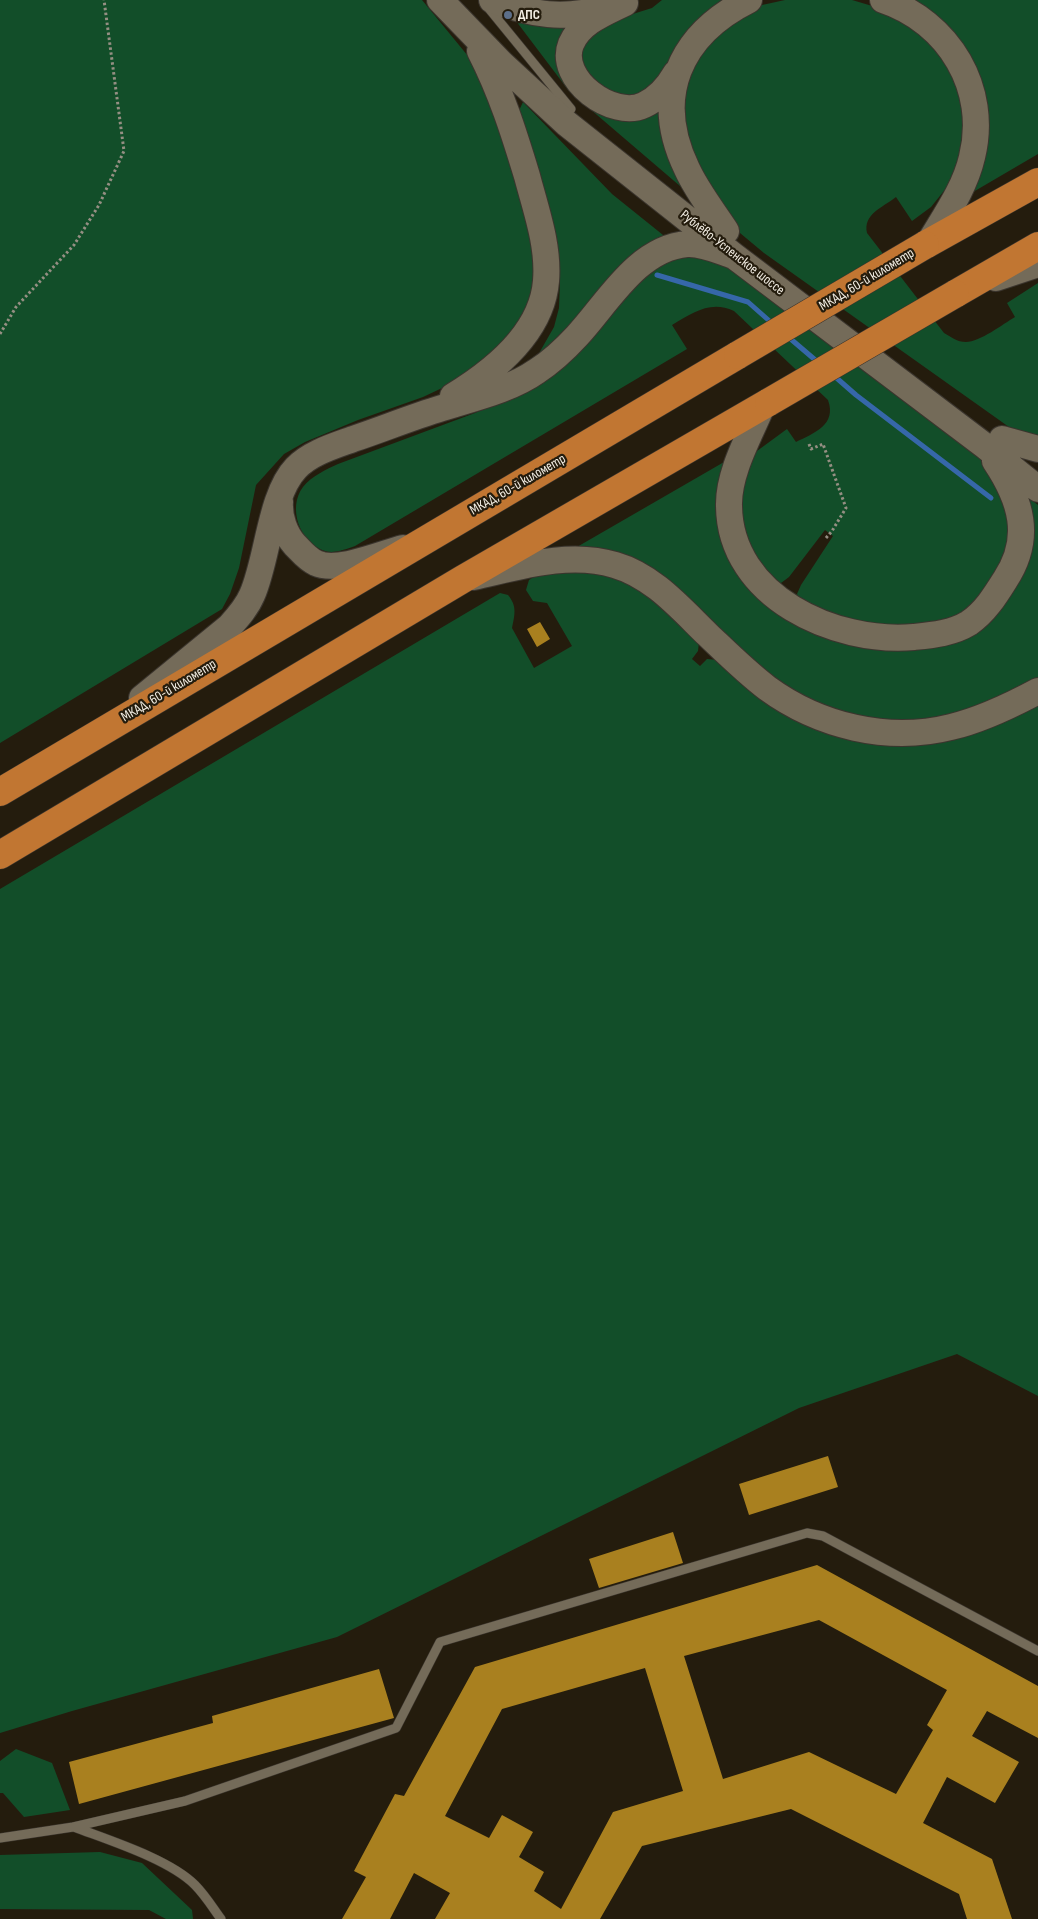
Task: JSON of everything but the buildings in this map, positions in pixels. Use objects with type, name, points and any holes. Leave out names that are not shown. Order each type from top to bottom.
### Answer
[{"type":"highway","name":"МКАД, 60-й километр","points":[[0,792],[738,355],[927,244],[1038,182]]},
{"type":"highway","points":[[0,855],[463,579],[1038,246]]},
{"type":"main road","points":[[492,0],[541,14],[565,16],[586,14],[617,3]]},
{"type":"main road","points":[[617,3],[586,24],[577,34],[571,45],[569,56],[572,70],[581,84],[595,97],[613,106],[628,109],[643,106],[657,98],[679,69],[689,50],[714,21],[730,9],[749,0]]},
{"type":"main road","points":[[883,0],[917,16],[935,31],[964,71],[972,91],[976,111],[976,133],[966,177],[927,244]]},
{"type":"main road","name":"Рублёво-Успенское шоссе","points":[[450,5],[571,109],[993,443],[1038,489]]},
{"type":"main road","name":"Рублёво-Успенское шоссе","points":[[450,5],[501,63],[566,123],[734,256],[993,443],[1038,468]]},
{"type":"main road","points":[[424,414],[494,368],[515,346],[531,324],[541,303],[546,282],[546,254],[538,215],[510,122],[494,79],[479,50],[450,5]]},
{"type":"main road","points":[[679,69],[672,96],[672,119],[676,143],[687,170],[726,231]]},
{"type":"main road","points":[[100,732],[230,626],[242,612],[252,596],[260,572],[280,495],[287,479],[297,466],[330,448],[424,414],[496,391],[537,372],[576,337],[629,275],[645,261],[660,252],[674,246],[688,244],[705,246],[734,256]]},
{"type":"main road","points":[[960,291],[1038,264]]},
{"type":"main road","points":[[766,404],[732,482],[729,504],[730,526],[738,548],[749,568],[780,601],[801,614],[822,623],[851,632],[878,637],[905,638],[952,630],[968,623],[992,601],[1011,572],[1019,554],[1021,539],[1020,522],[1014,496],[993,443],[1038,449]]},
{"type":"main road","points":[[280,495],[280,511],[284,527],[292,542],[305,556],[318,564],[333,566],[352,563],[422,542]]},
{"type":"main road","points":[[463,579],[538,562],[597,561],[616,565],[637,574],[658,588],[736,662],[792,704],[819,717],[869,731],[896,734],[924,732],[951,727],[985,716],[1038,691]]},
{"type":"lane","points":[[482,0],[571,109]]},
{"type":"lane","points":[[0,1838],[73,1827],[185,1801],[396,1728],[440,1642],[807,1533],[823,1536],[1038,1652]]},
{"type":"lane","points":[[73,1827],[126,1847],[168,1866],[195,1885],[221,1919]]},
{"type":"path","points":[[0,334],[16,307],[74,245],[99,205],[124,151],[104,0]]},
{"type":"path","points":[[809,444],[811,449],[823,444],[846,508],[826,538]]},
{"type":"green space","points":[[0,0],[422,0],[477,67],[518,173],[540,277],[522,328],[459,380],[423,397],[358,420],[305,442],[284,454],[256,485],[239,568],[230,594],[222,609],[0,743]]},
{"type":"green space","points":[[662,0],[736,0],[659,83],[637,100],[587,82],[579,52],[582,42],[604,23],[652,8]]},
{"type":"green space","points":[[785,0],[852,0],[889,11],[928,36],[964,94],[966,147],[947,187],[931,207],[912,221],[896,197],[871,216],[868,221],[867,233],[944,333],[960,341],[966,342],[978,339],[1015,317],[1007,303],[1038,283],[1038,438],[1009,427],[764,253],[734,228],[685,142],[683,95],[687,76],[706,41],[753,7]]},
{"type":"green space","points":[[902,0],[1038,0],[1038,154],[968,195],[984,112]]},
{"type":"green space","points":[[513,17],[578,24],[564,78],[663,108],[687,192],[569,91]]},
{"type":"green space","points":[[523,102],[612,194],[668,239],[522,370],[538,355],[554,327],[559,308],[560,282],[551,215],[517,115]]},
{"type":"green space","points":[[689,254],[727,265],[980,452],[999,481],[1013,543],[985,598],[955,621],[877,627],[801,605],[797,594],[801,585],[833,536],[825,530],[789,577],[781,583],[773,582],[756,563],[737,505],[748,464],[757,451],[787,429],[796,442],[822,427],[827,422],[830,409],[828,400],[734,311],[717,307],[702,309],[672,325],[687,349],[355,546],[336,552],[325,551],[316,547],[303,533],[296,514],[298,495],[303,487],[315,476],[338,464],[506,400],[650,266]]},
{"type":"green space","points":[[731,458],[723,530],[825,633],[986,619],[1023,493],[1038,505],[1038,682],[949,719],[869,723],[796,697],[662,581],[570,551]]},
{"type":"green space","points":[[562,570],[593,571],[612,575],[627,581],[653,598],[699,642],[698,651],[692,659],[700,666],[707,659],[718,660],[827,732],[1038,704],[1038,1396],[957,1354],[799,1408],[337,1637],[0,1733],[0,889],[500,593],[508,595],[513,603],[512,628],[534,668],[572,646],[547,603],[533,601],[526,590],[529,580],[538,574]]},
{"type":"green space","points":[[16,1749],[52,1763],[70,1810],[24,1817],[3,1793],[0,1793],[0,1761]]},
{"type":"green space","points":[[100,1852],[142,1863],[192,1910],[193,1919],[166,1919],[149,1910],[0,1909],[0,1855]]},
{"type":"waterway","points":[[657,275],[748,302],[774,325]]},
{"type":"waterway","points":[[786,335],[820,364]]},
{"type":"waterway","points":[[832,374],[856,395],[991,498]]},
{"type":"place","name":"ДПС","points":[[508,15]]}]
